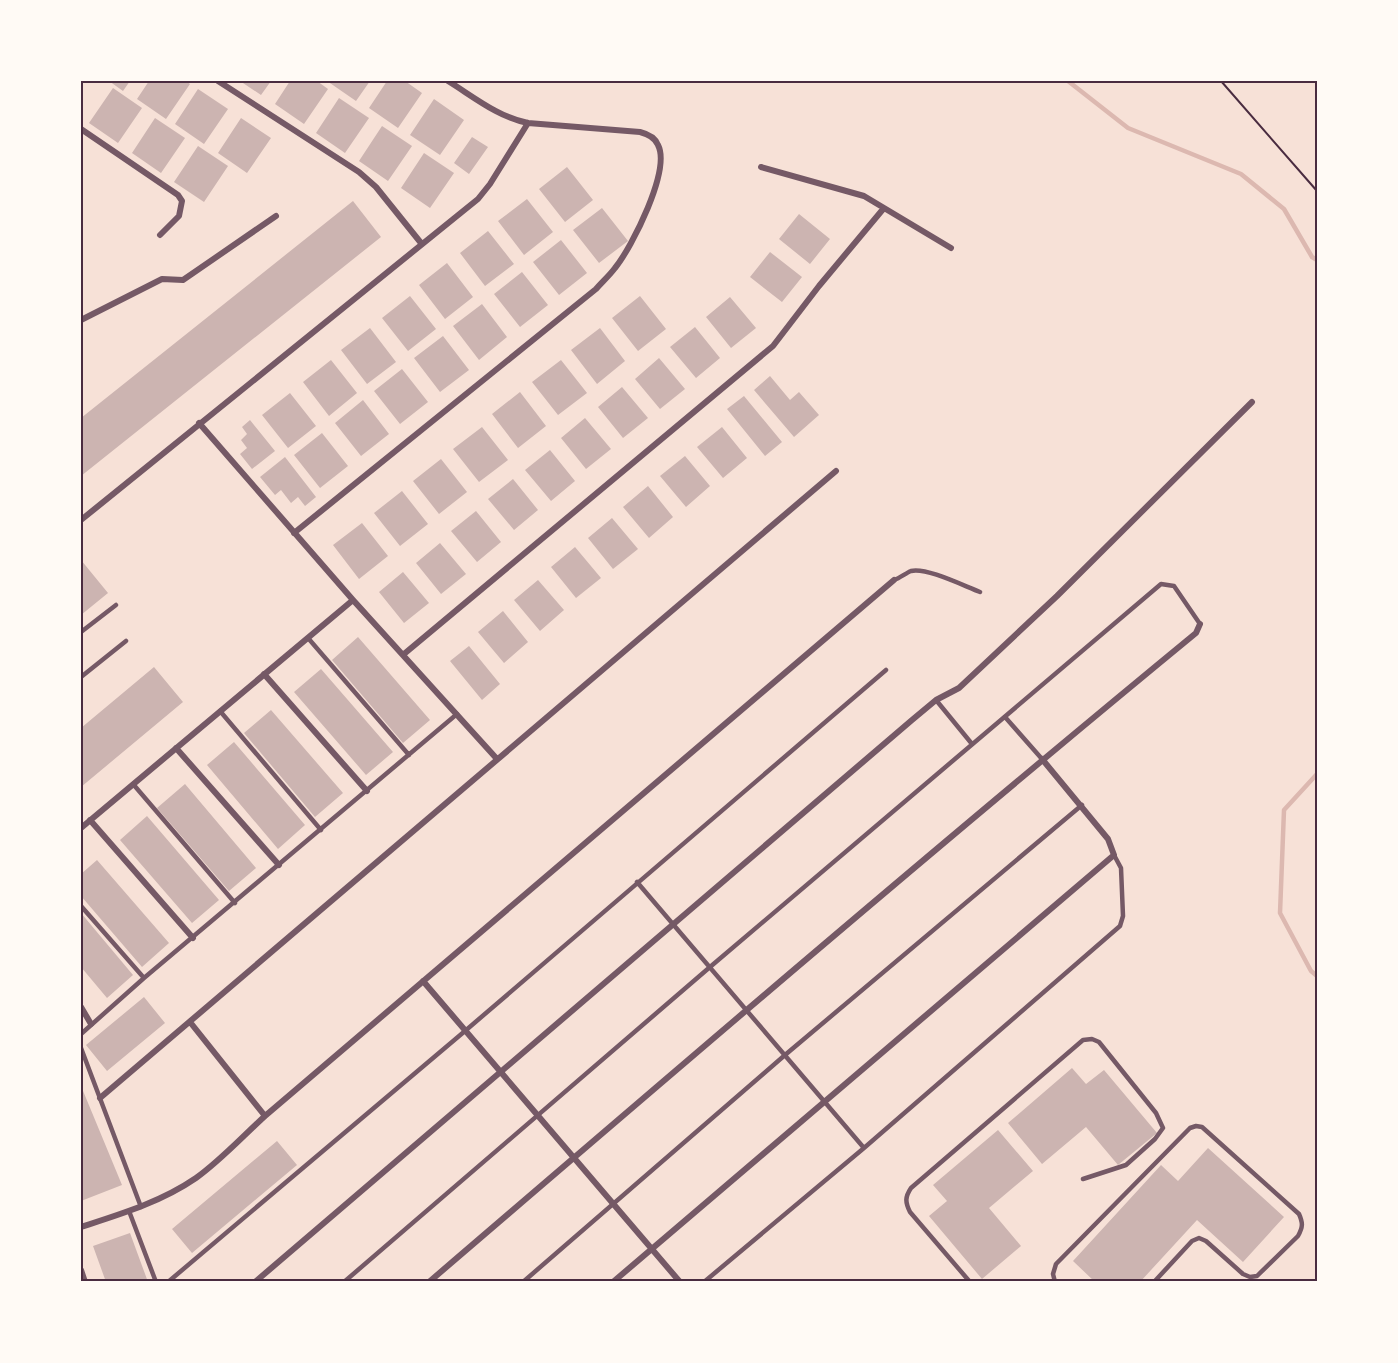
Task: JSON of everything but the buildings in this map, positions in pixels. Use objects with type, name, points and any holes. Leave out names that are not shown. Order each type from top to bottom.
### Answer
[{"type":"street","points":[[218,81],[358,172],[376,187],[421,243]]},
{"type":"street","points":[[294,533],[596,289],[615,269],[641,225],[658,174],[661,156],[659,146],[654,139],[640,132],[528,123],[503,116],[448,81]]},
{"type":"street","points":[[81,520],[478,199],[528,123]]},
{"type":"street","points":[[81,129],[178,195],[182,201],[179,216],[160,235]]},
{"type":"street","points":[[760,167],[864,196],[951,248]]},
{"type":"street","points":[[404,654],[773,346],[884,208]]},
{"type":"street","points":[[81,320],[162,279],[183,280],[276,216]]},
{"type":"street","points":[[255,1282],[499,1071],[674,925],[936,700],[959,688],[1057,596],[1252,402]]},
{"type":"street","points":[[199,423],[353,600],[497,759]]},
{"type":"street","points":[[99,1098],[836,471]]},
{"type":"street","points":[[81,1227],[141,1208],[198,1177],[265,1116],[894,580]]},
{"type":"street","points":[[81,828],[353,600]]},
{"type":"street","points":[[429,1282],[746,1009],[1042,759],[1196,633],[1200,624]]},
{"type":"street","points":[[264,674],[367,791]]},
{"type":"street","points":[[176,748],[279,865]]},
{"type":"street","points":[[613,1282],[1114,855],[1108,839],[1042,759]]},
{"type":"street","points":[[90,820],[193,938]]},
{"type":"street","points":[[423,981],[680,1282]]},
{"type":"street","points":[[81,1007],[91,1024]]},
{"type":"street","points":[[190,1022],[265,1116]]},
{"type":"street","points":[[81,1270],[85,1282]]},
{"type":"lane","points":[[894,580],[913,571],[934,573],[980,592]]},
{"type":"lane","points":[[344,1282],[1161,584],[1174,586],[1200,624]]},
{"type":"lane","points":[[81,632],[116,605]]},
{"type":"lane","points":[[308,638],[409,755]]},
{"type":"lane","points":[[81,677],[126,641]]},
{"type":"lane","points":[[168,1282],[886,670]]},
{"type":"lane","points":[[936,700],[972,744]]},
{"type":"lane","points":[[220,711],[321,830]]},
{"type":"lane","points":[[81,1034],[144,978],[457,714]]},
{"type":"lane","points":[[1005,717],[1042,759]]},
{"type":"lane","points":[[133,784],[235,903]]},
{"type":"lane","points":[[523,1282],[785,1055],[1082,805]]},
{"type":"lane","points":[[704,1282],[864,1148],[1120,926],[1123,916],[1121,868],[1114,855]]},
{"type":"lane","points":[[637,882],[864,1148]]},
{"type":"lane","points":[[81,906],[144,978]]},
{"type":"lane","points":[[970,1282],[910,1212],[906,1205],[906,1196],[911,1188],[1083,1040],[1092,1039],[1099,1042],[1142,1095],[1156,1113],[1162,1128],[1155,1139],[1126,1165],[1083,1179]]},
{"type":"lane","points":[[81,1048],[141,1208]]},
{"type":"lane","points":[[1055,1282],[1053,1274],[1056,1264],[1185,1133],[1196,1126],[1202,1127],[1299,1214],[1302,1229],[1298,1236],[1257,1276],[1250,1277],[1243,1274],[1206,1241],[1199,1238],[1192,1241],[1154,1282]]},
{"type":"lane","points":[[129,1211],[156,1282]]},
{"type":"path","points":[[1221,81],[1317,191]]},
{"type":"waterway","points":[[1068,81],[1128,128],[1241,174],[1284,209],[1312,257],[1317,260]]},
{"type":"waterway","points":[[1317,774],[1284,810],[1280,913],[1311,971],[1317,976]]}]
